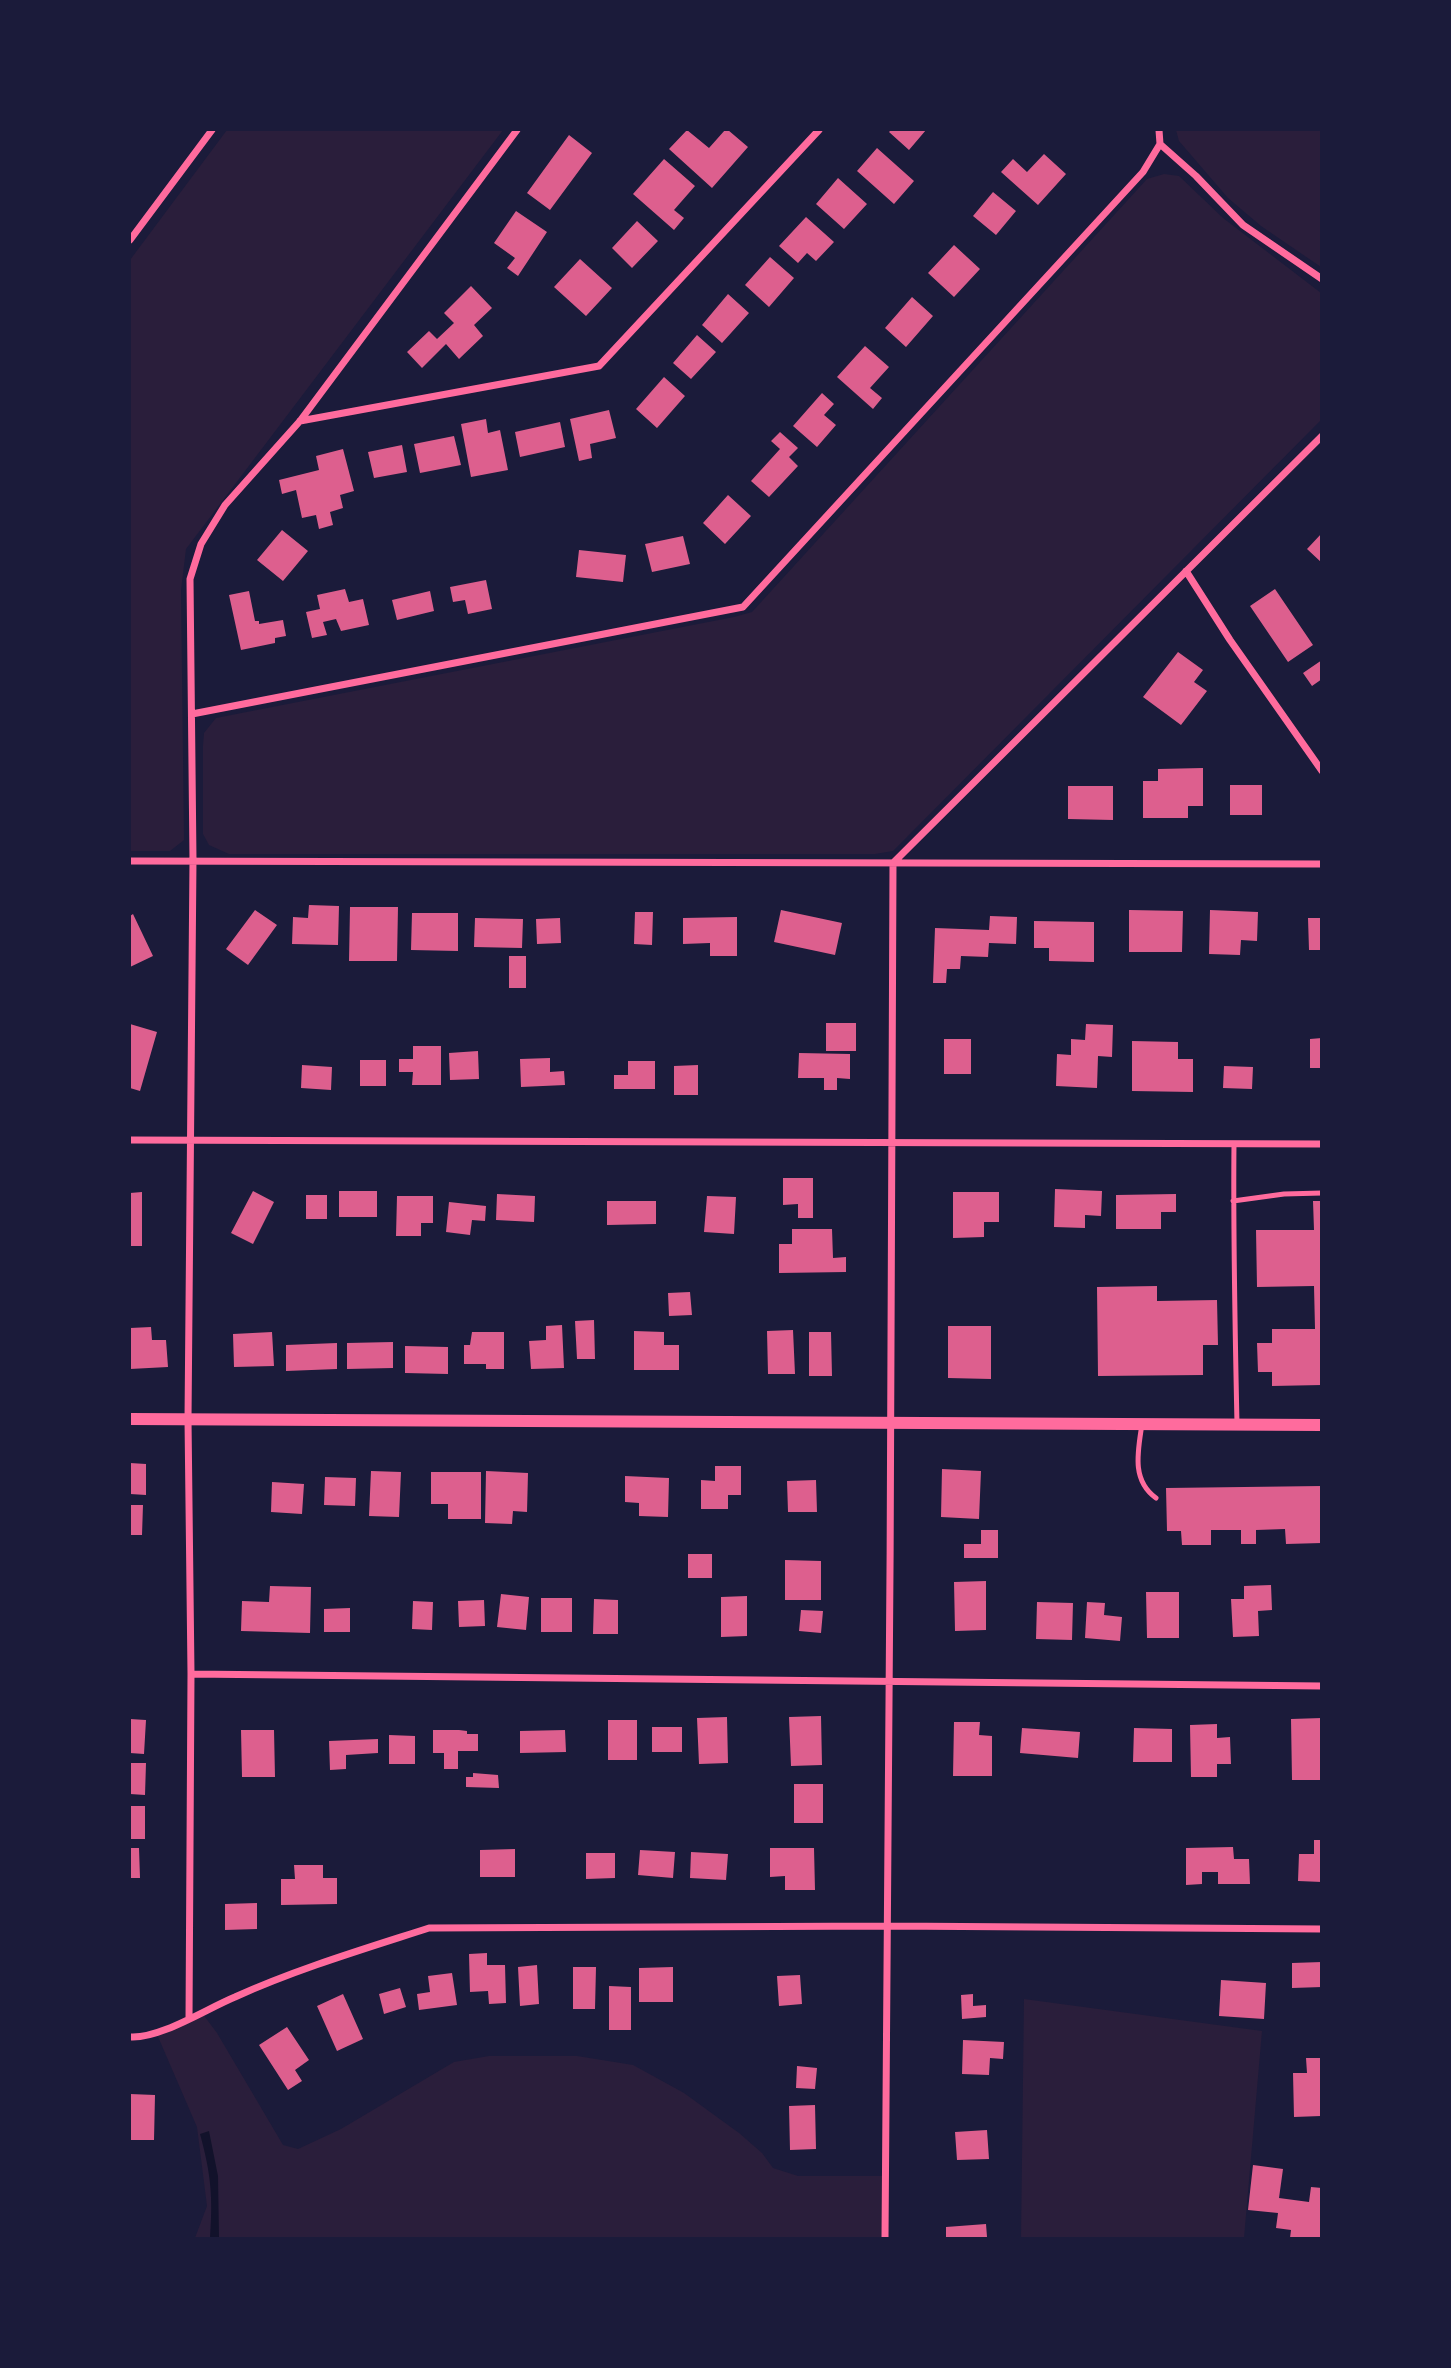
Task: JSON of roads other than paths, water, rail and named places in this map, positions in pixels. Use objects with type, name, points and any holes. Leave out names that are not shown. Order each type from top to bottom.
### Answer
[{"type":"street","points":[[130,240],[212,130]]},
{"type":"street","points":[[189,2019],[191,1674],[188,1419],[193,860],[190,579],[201,544],[225,505],[300,421],[517,130]]},
{"type":"street","points":[[300,421],[599,366],[819,130]]},
{"type":"street","points":[[192,714],[743,607],[1143,172],[1160,144],[1159,130]]},
{"type":"street","points":[[1160,144],[1196,176],[1243,225],[1321,279]]},
{"type":"street","points":[[885,2238],[890,1926],[888,1682],[893,863],[1321,436]]},
{"type":"street","points":[[1186,571],[1230,640],[1321,771]]},
{"type":"street","points":[[130,860],[1321,864]]},
{"type":"street","points":[[130,1140],[1321,1144]]},
{"type":"street","points":[[130,1419],[1321,1425]]},
{"type":"street","points":[[191,1674],[1321,1686]]},
{"type":"street","points":[[130,2037],[141,2038],[189,2019],[235,1996],[356,1951],[429,1928],[890,1926],[1321,1929]]},
{"type":"lane","points":[[1234,1144],[1237,1424]]},
{"type":"lane","points":[[1233,1201],[1284,1194],[1321,1193]]},
{"type":"lane","points":[[1142,1424],[1137,1462],[1145,1490],[1156,1498]]}]
